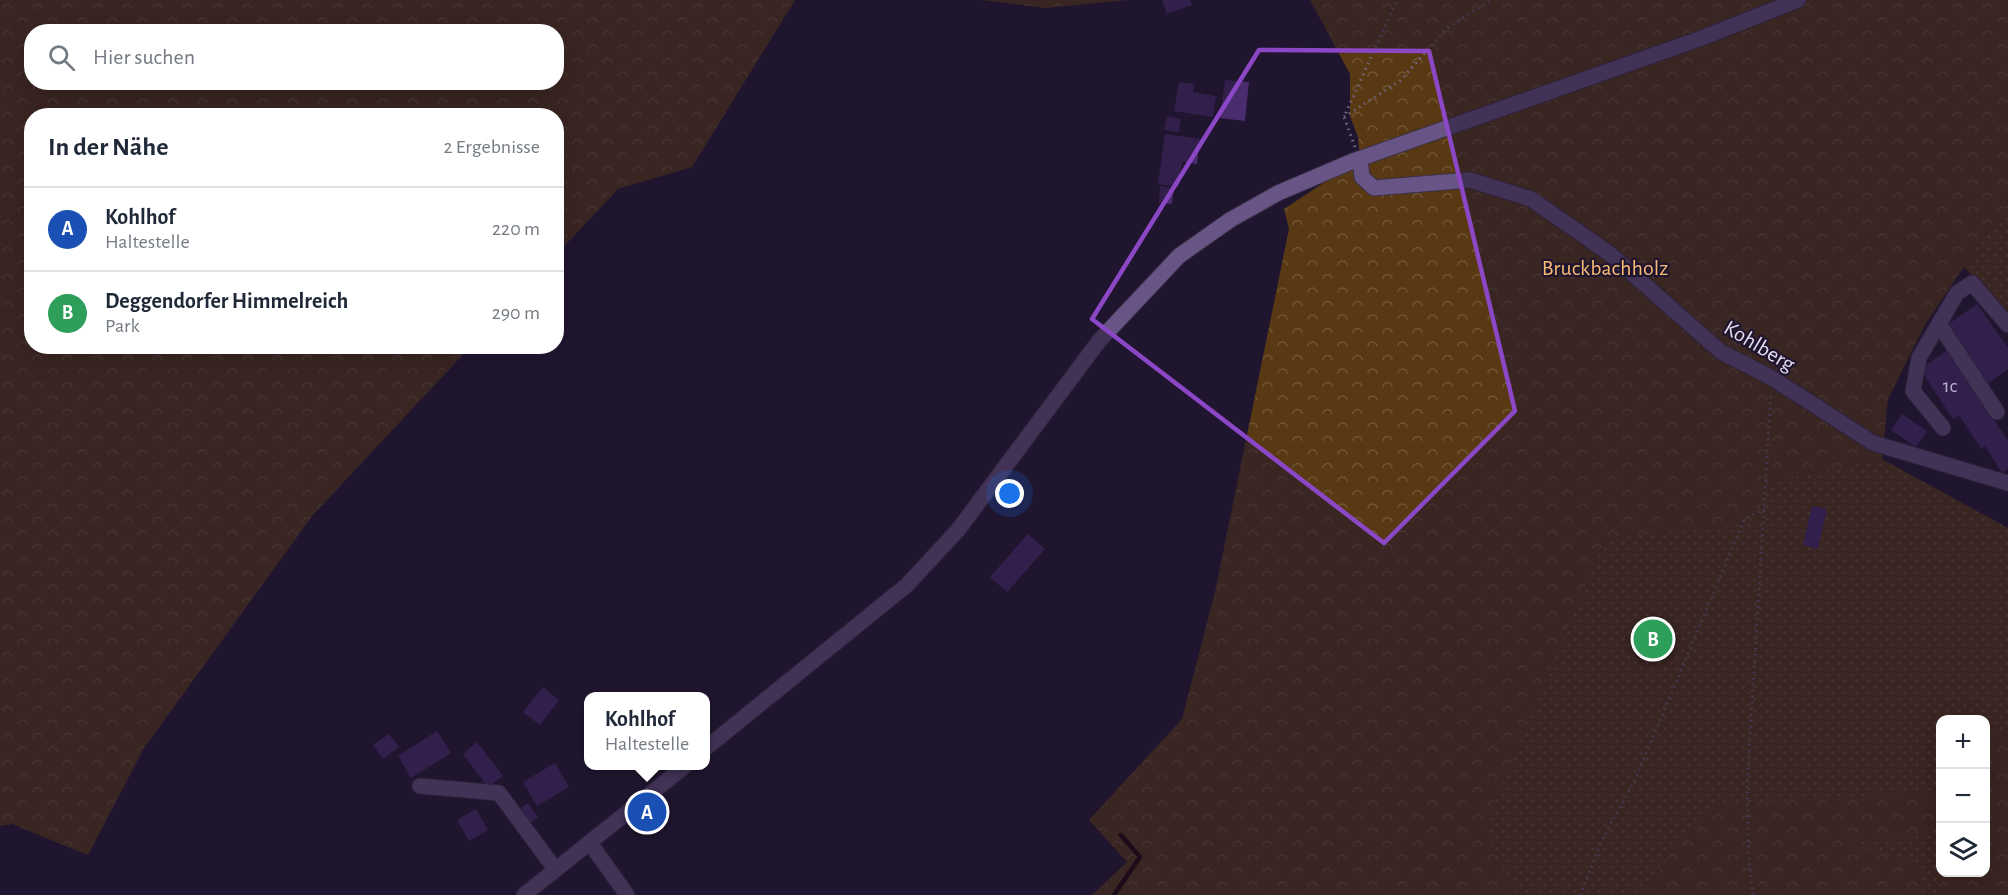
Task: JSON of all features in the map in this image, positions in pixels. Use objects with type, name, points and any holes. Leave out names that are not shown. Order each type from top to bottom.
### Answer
[{"type":"street","points":[[710,744],[907,585],[958,530],[1099,341],[1179,256],[1230,220],[1278,193],[1360,159],[1699,39],[1798,0]]},
{"type":"street","name":"Kohlberg","points":[[1360,159],[1362,177],[1374,188],[1470,180],[1531,199],[1610,254],[1721,352],[1772,378],[1873,442],[2008,483]]},
{"type":"street","points":[[1943,428],[1913,391],[1919,358],[1957,293],[1971,283],[2008,325]]},
{"type":"street","points":[[1939,324],[1997,412]]},
{"type":"street","points":[[524,895],[679,770]]},
{"type":"street","points":[[420,786],[499,793],[555,869]]},
{"type":"street","points":[[590,843],[627,895]]},
{"type":"path","points":[[1360,159],[1344,117],[1397,0]]},
{"type":"path","points":[[1344,117],[1400,81],[1447,28],[1492,0]]},
{"type":"path","points":[[1753,895],[1749,860],[1747,785],[1772,378]]},
{"type":"path","points":[[1580,895],[1604,836],[1634,782],[1745,518],[1764,508]]},
{"type":"highlighted area","points":[[1259,50],[1429,51],[1515,411],[1384,543],[1092,319]]},
{"type":"green space","points":[[0,0],[795,0],[692,167],[618,189],[564,247],[564,108],[24,108],[24,354],[463,354],[313,515],[144,748],[88,855],[12,824],[0,826]]},
{"type":"green space","points":[[982,0],[1128,0],[1045,8]]},
{"type":"green space","name":"Bruckbachholz","points":[[1310,0],[2008,0],[2008,202],[1926,323],[1888,399],[1882,459],[1763,483],[1759,522],[1605,539],[1484,828],[1516,895],[1092,895],[1127,862],[1089,820],[1182,719],[1215,592],[1289,229],[1284,209],[1360,159],[1358,137],[1350,116],[1350,74]]},
{"type":"green space","points":[[2008,202],[2008,312],[1964,267]]},
{"type":"green space","points":[[1882,459],[2008,528],[2008,895],[1167,895],[1560,528],[1761,496],[1763,483]]},
{"type":"green space","points":[[2008,734],[2008,895],[1942,895],[1942,877],[1990,877],[1990,735]]},
{"type":"green space","points":[[1936,791],[1936,817],[1929,835],[1848,843],[1919,865],[1920,895],[1642,895],[1684,835],[1718,805]]},
{"type":"building","points":[[1162,0],[1190,0],[1192,5],[1167,14]]},
{"type":"building","points":[[1225,80],[1249,82],[1245,121],[1220,118]]},
{"type":"building","points":[[1179,82],[1194,84],[1193,92],[1216,96],[1213,117],[1174,111]]},
{"type":"building","points":[[1167,116],[1181,119],[1179,132],[1164,130]]},
{"type":"building","points":[[1165,134],[1200,139],[1197,164],[1182,162],[1178,187],[1158,184]]},
{"type":"building","points":[[1160,186],[1174,188],[1172,204],[1159,203]]},
{"type":"building","points":[[1977,304],[2008,348],[2008,369],[1986,385],[1943,328]]},
{"type":"building","points":[[1948,350],[2008,441],[2008,469],[2002,473],[1985,446],[1981,449],[1959,415],[1953,419],[1920,369]]},
{"type":"building","points":[[1902,414],[1927,431],[1916,447],[1891,430]]},
{"type":"building","points":[[1812,506],[1827,509],[1818,549],[1803,545]]},
{"type":"building","points":[[1028,534],[1045,549],[1007,592],[990,577]]},
{"type":"building","points":[[543,687],[559,700],[540,725],[523,712]]},
{"type":"building","points":[[437,731],[451,753],[411,778],[398,756]]},
{"type":"building","points":[[389,734],[399,747],[383,759],[373,745]]},
{"type":"building","points":[[477,742],[503,776],[488,787],[463,754]]},
{"type":"building","points":[[555,763],[569,787],[537,806],[523,782]]},
{"type":"building","points":[[528,803],[538,817],[528,825],[517,811]]},
{"type":"building","points":[[476,809],[488,830],[469,841],[457,820]]},
{"type":"waterway","points":[[1114,895],[1140,857],[1121,835]]},
{"type":"place","name":"Deggendorfer Himmelreich","points":[[1653,639]]},
{"type":"place","name":"Kohlhof","points":[[647,812]]}]
